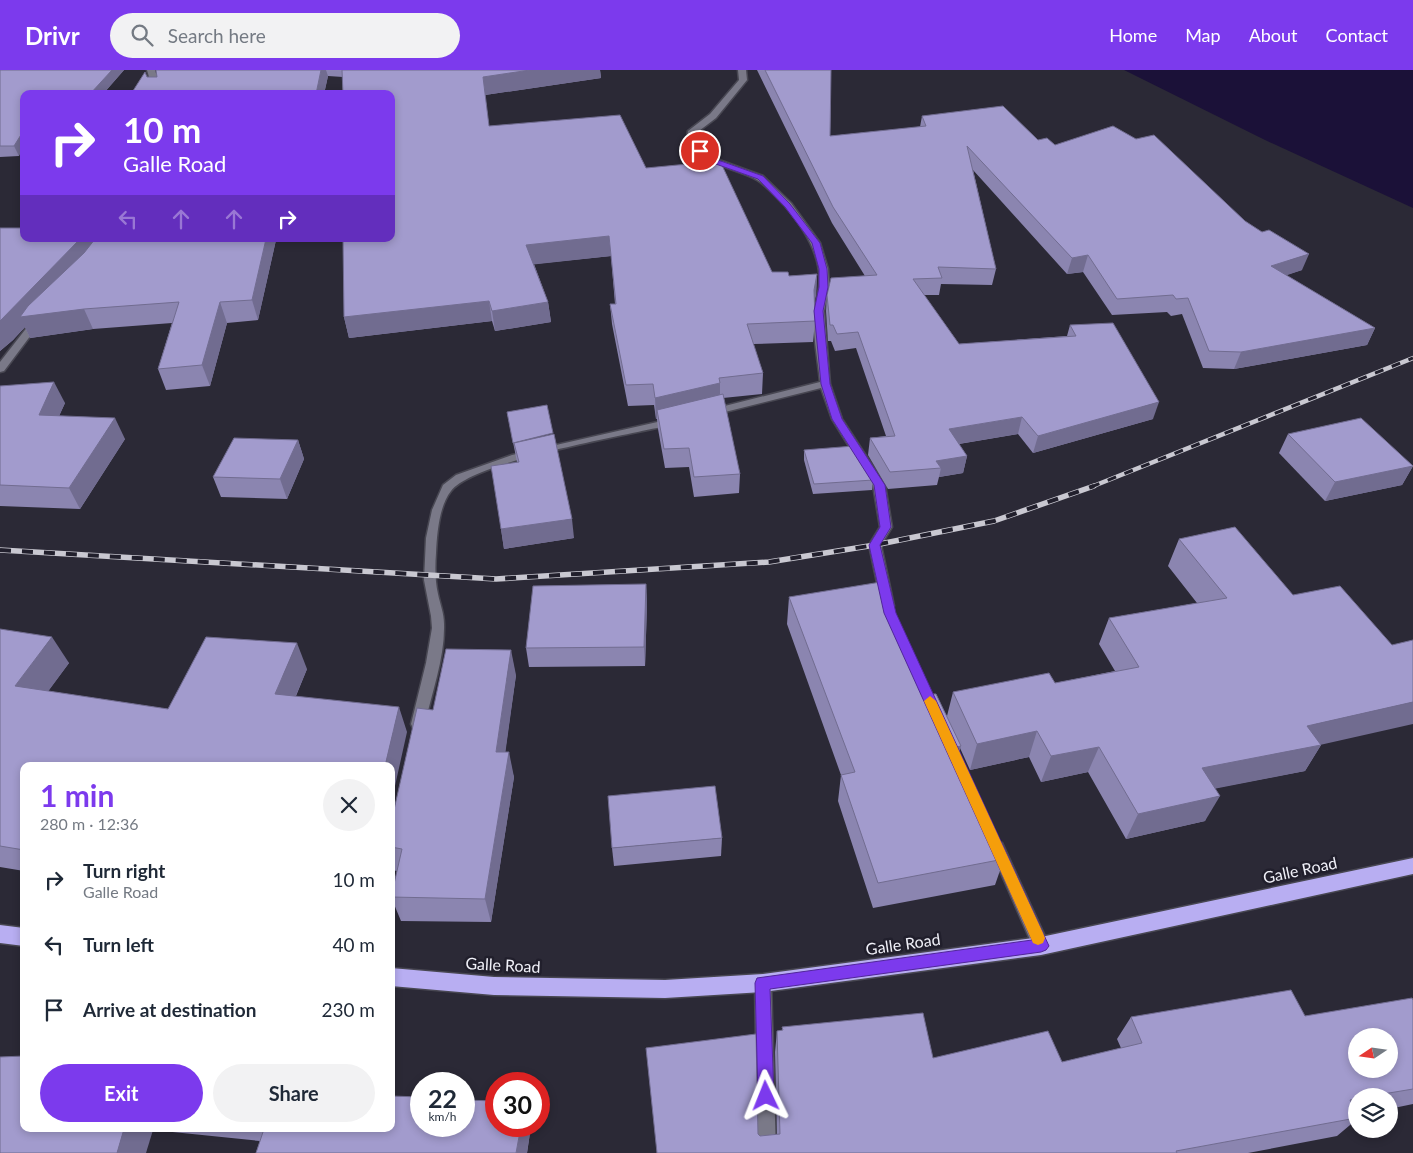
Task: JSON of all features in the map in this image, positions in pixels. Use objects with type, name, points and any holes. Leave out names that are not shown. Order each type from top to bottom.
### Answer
[{"type":"highway","name":"Galle Road","points":[[395,977],[513,986],[665,988],[763,983],[1041,946],[1413,866]]},
{"type":"highway","points":[[0,934],[20,936]]},
{"type":"street","points":[[151,70],[157,90]]},
{"type":"street","points":[[742,70],[743,80],[713,116],[691,132],[692,141],[700,151],[716,162],[760,178],[788,205],[816,243],[823,269],[824,287],[818,311],[825,384],[837,419],[880,485],[886,527],[875,545],[890,613],[894,622]]},
{"type":"street","points":[[0,369],[34,323],[48,310]]},
{"type":"street","points":[[416,735],[438,631],[439,610],[432,594],[429,577],[435,516],[447,486],[470,473],[504,460],[825,384]]},
{"type":"street","points":[[992,838],[1041,946]]},
{"type":"street","points":[[763,983],[767,1153]]},
{"type":"shaded area","points":[[1124,70],[1413,70],[1413,208],[1265,140]]},
{"type":"building","points":[[0,70],[112,70],[94,90],[20,90],[20,136],[14,146],[0,146]]},
{"type":"building","points":[[156,70],[321,70],[317,90],[134,90],[145,72],[147,77],[157,77]]},
{"type":"building","points":[[342,70],[530,70],[483,77],[489,126],[620,115],[646,168],[720,161],[772,272],[788,272],[789,276],[817,274],[814,290],[815,321],[747,324],[763,373],[719,378],[720,383],[655,398],[653,384],[626,385],[610,304],[616,304],[609,236],[526,245],[548,302],[492,311],[489,301],[344,317],[343,242],[395,242],[395,90],[343,90]]},
{"type":"building","points":[[765,70],[831,70],[830,136],[926,126],[922,116],[1003,106],[1038,140],[1047,138],[1055,145],[1113,126],[1136,139],[1154,135],[1245,221],[1262,232],[1269,230],[1309,254],[1271,266],[1375,328],[1241,352],[1209,351],[1188,298],[1176,299],[1173,295],[1117,299],[1088,255],[1072,258],[967,146],[996,269],[938,267],[942,278],[913,279],[959,344],[1076,336],[1070,325],[1113,323],[1159,402],[1038,436],[1022,417],[949,429],[967,456],[936,461],[941,468],[890,472],[870,438],[895,436],[858,332],[837,334],[833,325],[830,325],[827,295],[831,278],[877,275],[833,207]]},
{"type":"building","points":[[0,228],[20,228],[20,242],[77,242],[0,321]]},
{"type":"building","points":[[93,242],[265,242],[252,300],[220,302],[202,365],[158,369],[179,302],[84,309],[20,317],[28,306],[84,253]]},
{"type":"building","points":[[54,382],[39,415],[115,418],[69,488],[0,485],[0,386]]},
{"type":"building","points":[[723,394],[740,474],[694,477],[689,448],[664,449],[657,410]]},
{"type":"building","points":[[547,405],[553,433],[513,443],[507,412]]},
{"type":"building","points":[[1361,418],[1413,466],[1335,482],[1288,434]]},
{"type":"building","points":[[554,434],[572,519],[501,529],[491,466],[519,462],[514,443]]},
{"type":"building","points":[[234,438],[298,440],[280,479],[213,477]]},
{"type":"building","points":[[854,446],[873,480],[814,484],[804,450]]},
{"type":"building","points":[[1235,527],[1293,595],[1340,586],[1392,645],[1413,640],[1413,702],[1307,726],[1321,745],[1202,768],[1220,796],[1138,814],[1099,747],[1051,756],[1037,731],[977,744],[953,692],[1049,673],[1055,683],[1139,667],[1109,618],[1227,598],[1179,539]]},
{"type":"building","points":[[881,582],[932,694],[936,694],[961,746],[956,747],[1004,859],[878,883],[841,775],[855,772],[789,597]]},
{"type":"building","points":[[646,584],[644,647],[526,648],[533,586]]},
{"type":"building","points":[[0,629],[52,637],[15,686],[168,709],[206,637],[297,643],[275,694],[399,707],[386,762],[20,762],[20,849],[0,846]]},
{"type":"building","points":[[446,649],[511,650],[496,752],[509,752],[485,899],[395,897],[395,880],[402,849],[395,848],[395,805],[417,708],[433,710]]},
{"type":"building","points":[[715,786],[722,838],[612,848],[608,796]]},
{"type":"building","points":[[1291,990],[1305,1016],[1412,998],[1413,1089],[1398,1092],[1398,1088],[1348,1088],[1348,1119],[1176,1151],[1177,1153],[657,1153],[646,1048],[756,1034],[758,1134],[760,1136],[780,1134],[777,1031],[783,1030],[782,1027],[923,1013],[933,1058],[1048,1031],[1062,1062],[1142,1043],[1131,1017]]},
{"type":"building","points":[[20,1056],[20,1132],[123,1132],[117,1153],[0,1153],[0,1057]]},
{"type":"building","points":[[395,1096],[410,1097],[410,1137],[475,1137],[475,1100],[485,1101],[485,1137],[519,1137],[516,1153],[256,1153],[263,1132],[395,1132]]},
{"type":"railway","points":[[1091,487],[1413,358]]},
{"type":"railway","points":[[0,550],[496,579],[769,562],[875,545],[994,521],[1094,486]]},
{"type":"slow traffic","points":[[930,701],[1038,938]]},
{"type":"route","points":[[700,151],[716,162],[760,178],[788,205],[816,243],[823,269],[824,287],[818,311],[825,384],[837,419],[880,485],[886,527],[875,545],[890,613],[1041,946],[763,983],[766,1096]]}]
